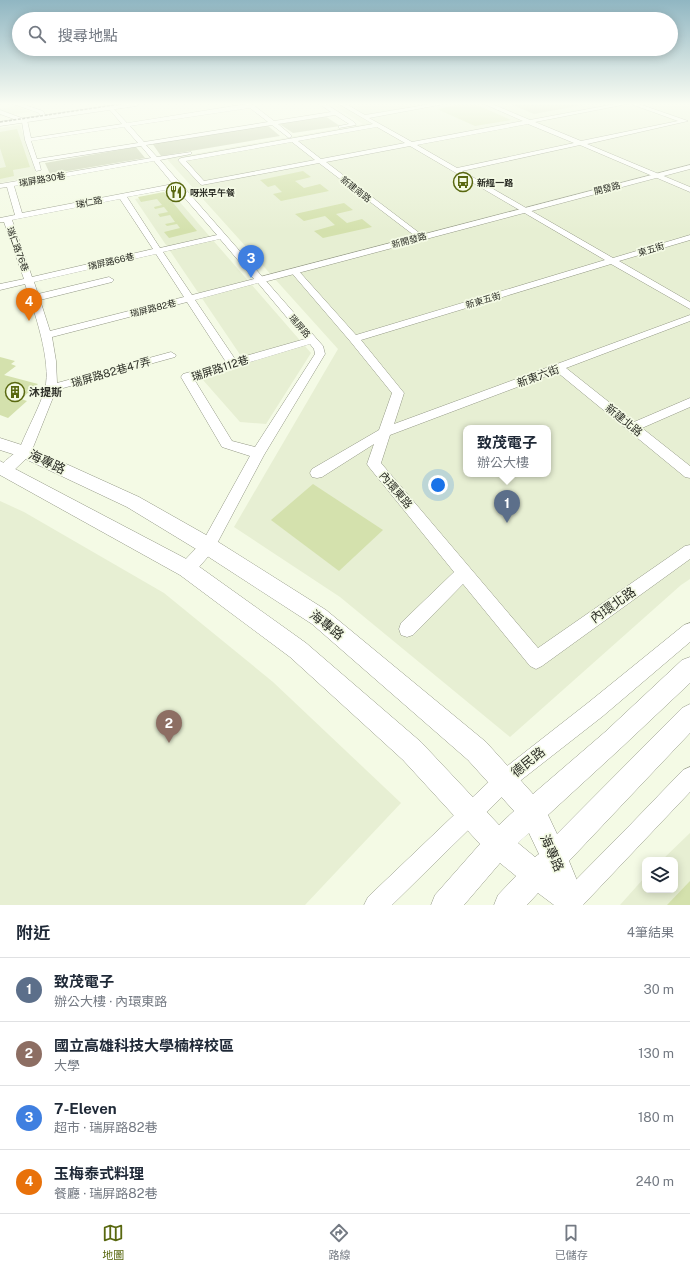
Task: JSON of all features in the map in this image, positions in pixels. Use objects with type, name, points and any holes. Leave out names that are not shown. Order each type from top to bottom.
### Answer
[{"type":"street","points":[[30,146],[42,179]]},
{"type":"street","points":[[35,161],[128,146]]},
{"type":"street","name":"瑞屏路","points":[[144,146],[319,348],[320,354],[258,453],[208,546],[187,569]]},
{"type":"street","name":"瑞屏路30巷","points":[[0,186],[238,146]]},
{"type":"street","points":[[250,146],[181,160],[202,183],[399,146]]},
{"type":"street","name":"新建南路","points":[[302,146],[420,237]]},
{"type":"street","points":[[415,146],[690,306]]},
{"type":"street","points":[[456,170],[569,146]]},
{"type":"street","points":[[585,146],[690,190]]},
{"type":"street","name":"開發路","points":[[523,210],[690,167]]},
{"type":"street","points":[[10,185],[20,216]]},
{"type":"street","name":"瑞仁路","points":[[3,219],[178,185]]},
{"type":"street","points":[[122,196],[232,363]]},
{"type":"street","name":"新開發路","points":[[260,280],[523,210]]},
{"type":"street","name":"瑞仁路76巷","points":[[3,219],[29,280]]},
{"type":"street","name":"瑞屏路66巷","points":[[0,286],[222,236]]},
{"type":"street","name":"東五街","points":[[611,261],[690,236]]},
{"type":"street","name":"新東五街","points":[[354,339],[611,261]]},
{"type":"street","name":"內環東路","points":[[294,271],[354,339],[398,393],[374,464],[536,660]]},
{"type":"street","points":[[3,468],[25,452],[51,388],[51,361],[46,335],[29,280]]},
{"type":"street","points":[[35,298],[109,280]]},
{"type":"street","name":"瑞屏路82巷","points":[[46,335],[260,280]]},
{"type":"street","name":"新東六街","points":[[317,473],[385,432],[690,318]]},
{"type":"street","name":"瑞屏路112巷","points":[[258,453],[233,447],[227,444],[187,376],[312,340]]},
{"type":"street","name":"瑞屏路82巷47弄","points":[[51,388],[171,355]]},
{"type":"street","name":"新建北路","points":[[559,368],[690,473]]},
{"type":"street","points":[[633,427],[690,402]]},
{"type":"street","name":"海專路","points":[[0,444],[25,452],[133,502],[208,546],[319,617],[477,751],[532,812],[554,856],[571,903]]},
{"type":"street","name":"海專路","points":[[3,468],[187,569],[298,650],[412,751],[498,844],[571,903]]},
{"type":"street","name":"內環北路","points":[[536,660],[690,551]]},
{"type":"street","points":[[407,629],[464,573]]},
{"type":"street","name":"德民路","points":[[376,905],[470,812],[504,781],[596,709],[690,631]]},
{"type":"street","points":[[445,905],[498,844],[690,668]]},
{"type":"street","points":[[508,905],[690,716]]},
{"type":"street","points":[[571,903],[690,777]]},
{"type":"shaded area","points":[[0,146],[27,146],[37,176],[0,183]]},
{"type":"shaded area","points":[[154,146],[219,146],[161,156]]},
{"type":"shaded area","points":[[238,146],[690,146],[690,579],[681,585],[510,737],[340,597],[234,527],[338,349],[167,159]]},
{"type":"shaded area","points":[[136,147],[145,158],[50,174],[45,163]]},
{"type":"shaded area","points":[[171,192],[311,353],[266,424],[240,422],[203,380],[247,365],[135,199]]},
{"type":"shaded area","points":[[0,501],[24,512],[164,593],[273,682],[401,803],[305,905],[0,905]]},
{"type":"shaded area","points":[[690,833],[690,905],[620,905],[642,880],[642,893],[678,893],[678,857],[665,857]]},
{"type":"building","points":[[0,146],[23,146],[30,167],[13,170],[14,176],[0,179],[0,168],[6,167]]},
{"type":"building","points":[[303,171],[311,177],[295,181],[304,188],[320,184],[329,191],[281,201],[273,194],[282,192],[275,185],[268,187],[260,180]]},
{"type":"building","points":[[164,192],[197,231],[169,238],[164,232],[180,228],[177,224],[167,226],[165,224],[175,222],[170,215],[160,217],[158,214],[168,212],[164,207],[155,209],[154,207],[162,205],[157,199],[141,202],[138,197]]},
{"type":"building","points":[[344,203],[353,210],[336,214],[347,223],[362,219],[372,227],[323,238],[314,231],[335,225],[325,216],[304,221],[295,214]]},
{"type":"building","name":"沐提斯","points":[[0,357],[15,361],[11,364],[16,366],[4,375],[38,384],[21,399],[27,401],[8,418],[0,415]]},
{"type":"building","points":[[313,484],[383,530],[339,571],[271,520]]},
{"type":"building","points":[[690,881],[690,905],[667,905]]},
{"type":"place","name":"新經一路","points":[[463,182]]},
{"type":"place","name":"呀米早午餐","points":[[176,192]]},
{"type":"place","name":"7-Eleven","points":[[251,278]]},
{"type":"place","name":"玉梅泰式料理","points":[[29,321]]},
{"type":"place","name":"沐提斯","points":[[15,392]]},
{"type":"place","name":"致茂電子","points":[[507,523]]},
{"type":"place","name":"國立高雄科技大學楠梓校區","points":[[169,743]]}]
